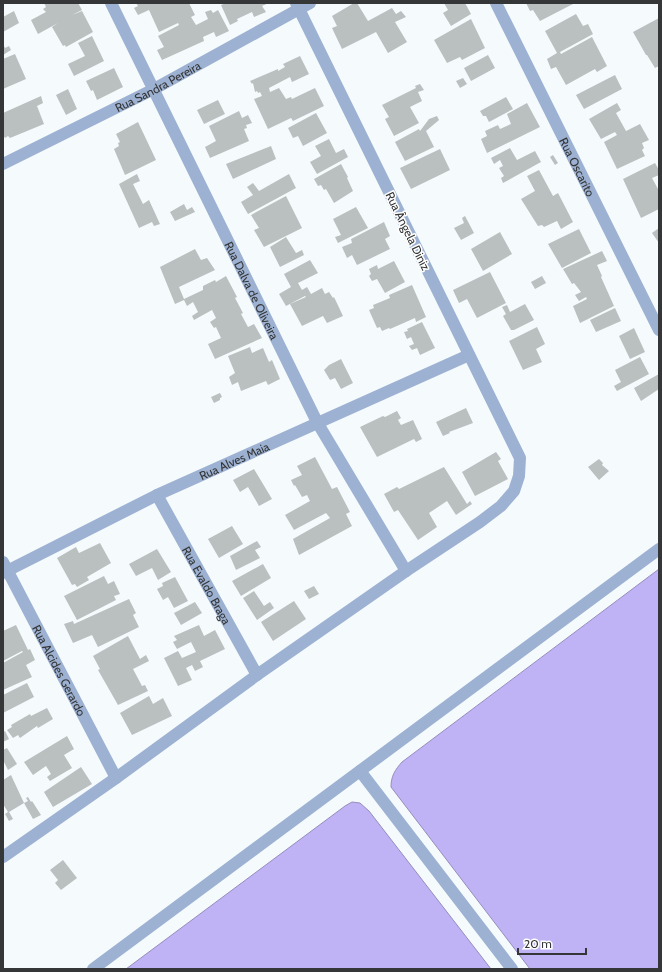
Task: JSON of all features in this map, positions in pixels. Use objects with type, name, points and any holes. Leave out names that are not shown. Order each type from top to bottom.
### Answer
[{"type":"street","name":"Rua Dalva de Oliveira","points":[[110,3],[154,89],[317,422],[406,571]]},
{"type":"street","name":"Rua Sandra Pereira","points":[[3,164],[154,89],[297,6],[310,3]]},
{"type":"street","name":"Rua Oscarito","points":[[496,3],[659,330]]},
{"type":"street","name":"Rua Ângela Diniz","points":[[297,6],[520,458],[519,476],[514,490],[501,506],[480,522],[406,571]]},
{"type":"street","name":"Rua Alves Maia","points":[[4,569],[157,495],[469,355]]},
{"type":"street","name":"Rua Evaldo Braga","points":[[157,495],[257,675]]},
{"type":"street","points":[[93,969],[659,549]]},
{"type":"street","name":"Rua Alcides Gerardo","points":[[4,569],[116,778]]},
{"type":"street","points":[[3,856],[116,778],[257,675],[406,571]]},
{"type":"street","points":[[360,771],[512,969]]},
{"type":"shaded area","points":[[659,569],[659,969],[530,969],[391,787],[393,776],[402,762]]},
{"type":"shaded area","points":[[352,802],[360,803],[369,811],[491,969],[126,969],[345,806]]},
{"type":"building","points":[[44,3],[78,3],[82,10],[72,15],[82,11],[93,32],[66,47],[65,45],[63,46],[52,27],[58,23],[38,34],[31,20],[46,12],[43,9],[46,7]]},
{"type":"building","points":[[136,3],[189,3],[195,15],[191,17],[196,25],[208,19],[205,12],[211,10],[213,13],[218,10],[229,31],[216,37],[214,32],[203,37],[204,41],[162,60],[157,50],[164,47],[158,36],[179,25],[178,23],[159,32],[149,10],[138,15],[134,8],[138,6]]},
{"type":"building","points":[[226,3],[269,3],[262,6],[266,12],[254,17],[252,12],[237,19],[238,21],[230,25],[221,5]]},
{"type":"building","points":[[354,3],[357,3],[368,21],[392,8],[396,14],[401,11],[406,17],[395,22],[407,42],[388,53],[376,32],[342,49],[332,28],[337,26],[332,16]]},
{"type":"building","points":[[444,3],[465,3],[471,14],[451,26],[443,13],[448,10]]},
{"type":"building","points":[[526,3],[573,4],[540,21],[533,10],[530,11]]},
{"type":"building","points":[[14,11],[19,23],[3,32],[3,17]]},
{"type":"building","points":[[576,14],[583,26],[588,24],[593,34],[560,52],[561,54],[592,37],[607,66],[597,72],[595,69],[566,85],[556,67],[551,69],[547,59],[557,53],[545,31]]},
{"type":"building","points":[[659,18],[659,66],[655,68],[633,32]]},
{"type":"building","points":[[471,19],[485,48],[462,60],[460,57],[447,63],[434,40]]},
{"type":"building","points":[[92,36],[104,61],[74,76],[68,64],[85,56],[78,43]]},
{"type":"building","points":[[3,44],[5,48],[9,46],[11,50],[3,55]]},
{"type":"building","points":[[15,54],[26,79],[3,89],[3,59]]},
{"type":"building","points":[[488,55],[495,68],[471,81],[464,68]]},
{"type":"building","points":[[300,56],[309,74],[292,82],[290,77],[269,88],[270,92],[279,88],[286,99],[291,97],[292,99],[315,88],[324,106],[293,121],[291,118],[268,129],[254,99],[262,96],[260,92],[255,92],[253,83],[252,84],[250,81],[278,69],[278,71],[285,67],[283,64]]},
{"type":"building","points":[[114,68],[123,87],[97,100],[93,90],[91,91],[86,81]]},
{"type":"building","points":[[615,75],[622,89],[584,109],[576,95]]},
{"type":"building","points":[[463,78],[467,84],[460,88],[456,81]]},
{"type":"building","points":[[420,84],[424,90],[418,92],[422,101],[410,107],[419,123],[394,136],[385,119],[389,117],[382,105],[416,88],[415,86]]},
{"type":"building","points":[[68,89],[77,109],[66,115],[56,95]]},
{"type":"building","points":[[41,96],[43,103],[37,106],[44,124],[10,138],[8,136],[5,138],[3,135],[3,113]]},
{"type":"building","points":[[506,97],[513,109],[489,122],[486,116],[483,116],[480,111]]},
{"type":"building","points":[[218,100],[225,114],[204,124],[197,110]]},
{"type":"building","points":[[527,103],[540,127],[487,153],[481,139],[487,136],[485,131],[498,125],[500,129],[511,124],[507,114]]},
{"type":"building","points":[[617,103],[621,110],[616,113],[626,131],[640,124],[649,140],[642,143],[644,148],[642,150],[645,156],[617,169],[604,142],[617,135],[615,132],[601,139],[589,119]]},
{"type":"building","points":[[239,111],[242,118],[248,115],[252,123],[246,125],[247,128],[244,129],[249,141],[210,158],[205,147],[216,141],[209,126]]},
{"type":"building","points":[[316,113],[327,133],[303,146],[298,136],[293,138],[288,128]]},
{"type":"building","points":[[437,116],[439,120],[426,131],[434,147],[405,161],[395,142],[419,129],[420,131],[429,119]]},
{"type":"building","points":[[138,122],[156,160],[125,175],[114,149],[119,146],[118,143],[120,142],[116,134]]},
{"type":"building","points":[[329,139],[336,153],[344,149],[348,157],[317,174],[310,162],[321,156],[315,146]]},
{"type":"building","points":[[271,146],[276,159],[233,179],[226,164]]},
{"type":"building","points":[[510,148],[517,160],[535,151],[541,162],[503,183],[501,178],[504,176],[499,168],[503,166],[500,160],[494,164],[491,158]]},
{"type":"building","points":[[440,149],[450,170],[411,189],[400,168]]},
{"type":"building","points":[[553,155],[558,163],[555,165],[550,157]]},
{"type":"building","points":[[655,163],[659,170],[659,175],[652,178],[659,189],[659,209],[641,218],[623,179]]},
{"type":"building","points":[[341,164],[353,191],[334,203],[326,189],[324,190],[321,185],[318,186],[314,179]]},
{"type":"building","points":[[539,170],[553,196],[558,193],[573,222],[561,229],[557,221],[544,227],[542,225],[538,226],[521,199],[535,191],[527,176]]},
{"type":"building","points":[[137,174],[140,181],[133,184],[143,204],[149,200],[160,224],[154,226],[152,222],[139,228],[119,184]]},
{"type":"building","points":[[289,174],[296,188],[248,214],[241,202],[253,195],[247,187],[253,183],[259,191]]},
{"type":"building","points":[[286,196],[302,228],[264,247],[254,230],[259,228],[251,215]]},
{"type":"building","points":[[184,204],[187,210],[192,207],[195,212],[175,221],[170,212]]},
{"type":"building","points":[[356,207],[368,228],[338,243],[335,237],[341,235],[333,219]]},
{"type":"building","points":[[465,216],[474,233],[461,240],[454,228],[464,223],[462,218]]},
{"type":"building","points":[[384,222],[390,236],[385,239],[390,249],[357,265],[352,255],[347,258],[342,247],[352,243],[351,239]]},
{"type":"building","points":[[659,228],[659,243],[652,233]]},
{"type":"building","points":[[579,229],[591,253],[562,268],[548,244]]},
{"type":"building","points":[[500,232],[512,254],[483,271],[471,249]]},
{"type":"building","points":[[286,237],[296,253],[302,250],[304,255],[280,267],[270,247]]},
{"type":"building","points":[[195,249],[201,260],[207,258],[215,270],[179,287],[184,299],[203,290],[203,286],[215,280],[216,282],[226,276],[237,297],[235,298],[248,327],[254,324],[262,338],[215,359],[208,344],[221,338],[216,327],[214,328],[210,322],[216,318],[212,310],[194,320],[192,316],[198,312],[193,302],[187,306],[184,300],[175,304],[160,267]]},
{"type":"building","points":[[602,251],[607,261],[597,265],[614,306],[580,323],[573,306],[587,299],[586,297],[579,301],[575,295],[581,292],[574,283],[572,284],[563,269]]},
{"type":"building","points":[[310,260],[318,273],[298,283],[302,290],[307,287],[311,294],[322,288],[325,294],[329,292],[333,298],[334,297],[343,316],[327,323],[323,316],[302,326],[290,304],[306,297],[305,296],[286,306],[279,294],[291,287],[284,274]]},
{"type":"building","points":[[394,261],[405,282],[385,293],[377,279],[372,281],[369,276],[371,274],[369,269],[377,265],[378,269]]},
{"type":"building","points":[[490,272],[506,303],[477,318],[467,299],[459,303],[453,290]]},
{"type":"building","points":[[542,276],[546,283],[535,289],[531,282]]},
{"type":"building","points":[[412,285],[426,317],[416,322],[415,318],[382,331],[380,327],[377,328],[369,310],[374,308],[373,305],[390,298],[389,295]]},
{"type":"building","points":[[525,304],[534,320],[511,330],[503,316],[506,314],[502,307],[507,305],[510,312]]},
{"type":"building","points":[[615,308],[621,321],[596,332],[590,320]]},
{"type":"building","points":[[422,322],[435,348],[420,355],[417,348],[412,350],[409,346],[414,344],[411,337],[407,339],[404,332]]},
{"type":"building","points":[[537,327],[545,344],[536,349],[542,362],[523,370],[509,341]]},
{"type":"building","points":[[634,328],[645,352],[630,359],[619,336]]},
{"type":"building","points":[[250,347],[252,353],[263,348],[269,362],[272,360],[280,379],[268,385],[266,381],[241,391],[238,382],[232,385],[229,377],[235,373],[228,356]]},
{"type":"building","points":[[640,357],[649,374],[617,391],[614,386],[621,382],[615,370]]},
{"type":"building","points":[[341,359],[353,383],[341,389],[335,378],[330,380],[324,370],[329,365]]},
{"type":"building","points":[[659,374],[659,389],[641,401],[634,388]]},
{"type":"building","points":[[220,393],[222,397],[214,403],[211,397]]},
{"type":"building","points":[[466,408],[473,423],[449,432],[450,433],[443,436],[436,422]]},
{"type":"building","points":[[397,411],[401,418],[398,420],[401,425],[413,420],[422,439],[416,442],[414,439],[377,457],[360,427]]},
{"type":"building","points":[[496,452],[501,459],[498,461],[508,479],[475,496],[462,472]]},
{"type":"building","points":[[315,457],[332,489],[337,487],[350,512],[346,514],[352,526],[299,555],[293,539],[330,518],[326,513],[294,530],[285,515],[310,501],[307,495],[302,497],[291,480],[302,475],[297,466]]},
{"type":"building","points":[[599,459],[603,463],[602,465],[609,471],[599,480],[588,467]]},
{"type":"building","points":[[444,467],[467,504],[470,501],[472,504],[456,515],[447,501],[429,513],[437,527],[418,540],[398,510],[394,512],[384,494],[397,487],[399,489]]},
{"type":"building","points":[[254,469],[272,499],[259,506],[248,487],[240,492],[233,480]]},
{"type":"building","points":[[232,526],[243,544],[219,558],[208,539]]},
{"type":"building","points":[[257,541],[261,547],[255,550],[260,558],[236,570],[230,556]]},
{"type":"building","points":[[100,543],[111,563],[87,577],[89,580],[77,587],[75,584],[72,585],[57,558],[76,547],[79,553]]},
{"type":"building","points":[[157,549],[171,572],[158,580],[152,568],[136,576],[129,564]]},
{"type":"building","points":[[263,564],[271,578],[241,596],[232,581]]},
{"type":"building","points":[[104,576],[108,584],[114,581],[120,594],[114,596],[116,600],[77,620],[64,596]]},
{"type":"building","points":[[175,577],[188,601],[174,608],[168,597],[163,600],[157,589],[163,586],[162,583]]},
{"type":"building","points":[[314,586],[319,594],[309,599],[304,591]]},
{"type":"building","points":[[254,591],[264,606],[270,602],[274,608],[257,620],[243,598]]},
{"type":"building","points":[[129,599],[136,613],[133,615],[139,627],[98,647],[92,635],[73,643],[64,624],[73,621],[74,624]]},
{"type":"building","points":[[294,601],[306,619],[273,641],[261,622]]},
{"type":"building","points":[[195,602],[202,613],[181,625],[174,613]]},
{"type":"building","points":[[16,625],[28,650],[30,649],[35,660],[26,665],[32,677],[3,690],[3,663],[23,652],[22,651],[3,661],[3,631]]},
{"type":"building","points":[[199,625],[204,636],[215,630],[225,649],[200,661],[203,667],[195,671],[192,665],[186,668],[192,680],[178,686],[164,658],[178,651],[182,658],[196,652],[191,642],[177,649],[173,642],[177,640],[174,636]]},
{"type":"building","points":[[128,636],[140,659],[146,655],[149,661],[133,669],[142,686],[145,685],[148,691],[118,705],[98,670],[100,669],[93,656]]},
{"type":"building","points":[[27,683],[34,697],[3,713],[3,695]]},
{"type":"building","points":[[149,696],[153,704],[163,698],[172,716],[132,735],[120,713]]},
{"type":"building","points":[[47,708],[53,719],[38,728],[37,726],[20,738],[18,735],[13,738],[7,730],[12,727],[11,725],[30,714],[31,716]]},
{"type":"building","points":[[5,731],[9,739],[3,742],[3,732]]},
{"type":"building","points":[[67,736],[74,749],[64,755],[72,768],[50,781],[47,777],[51,774],[46,766],[33,775],[24,762]]},
{"type":"building","points":[[7,748],[17,764],[8,770],[3,760],[3,750]]},
{"type":"building","points":[[81,767],[92,784],[53,807],[44,792]]},
{"type":"building","points":[[11,775],[24,803],[9,812],[13,819],[9,821],[5,814],[8,812],[3,804],[3,780]]},
{"type":"building","points":[[28,797],[41,815],[33,819],[24,803],[28,801],[26,798]]},
{"type":"building","points":[[63,860],[77,878],[61,890],[55,883],[58,880],[50,870]]}]
